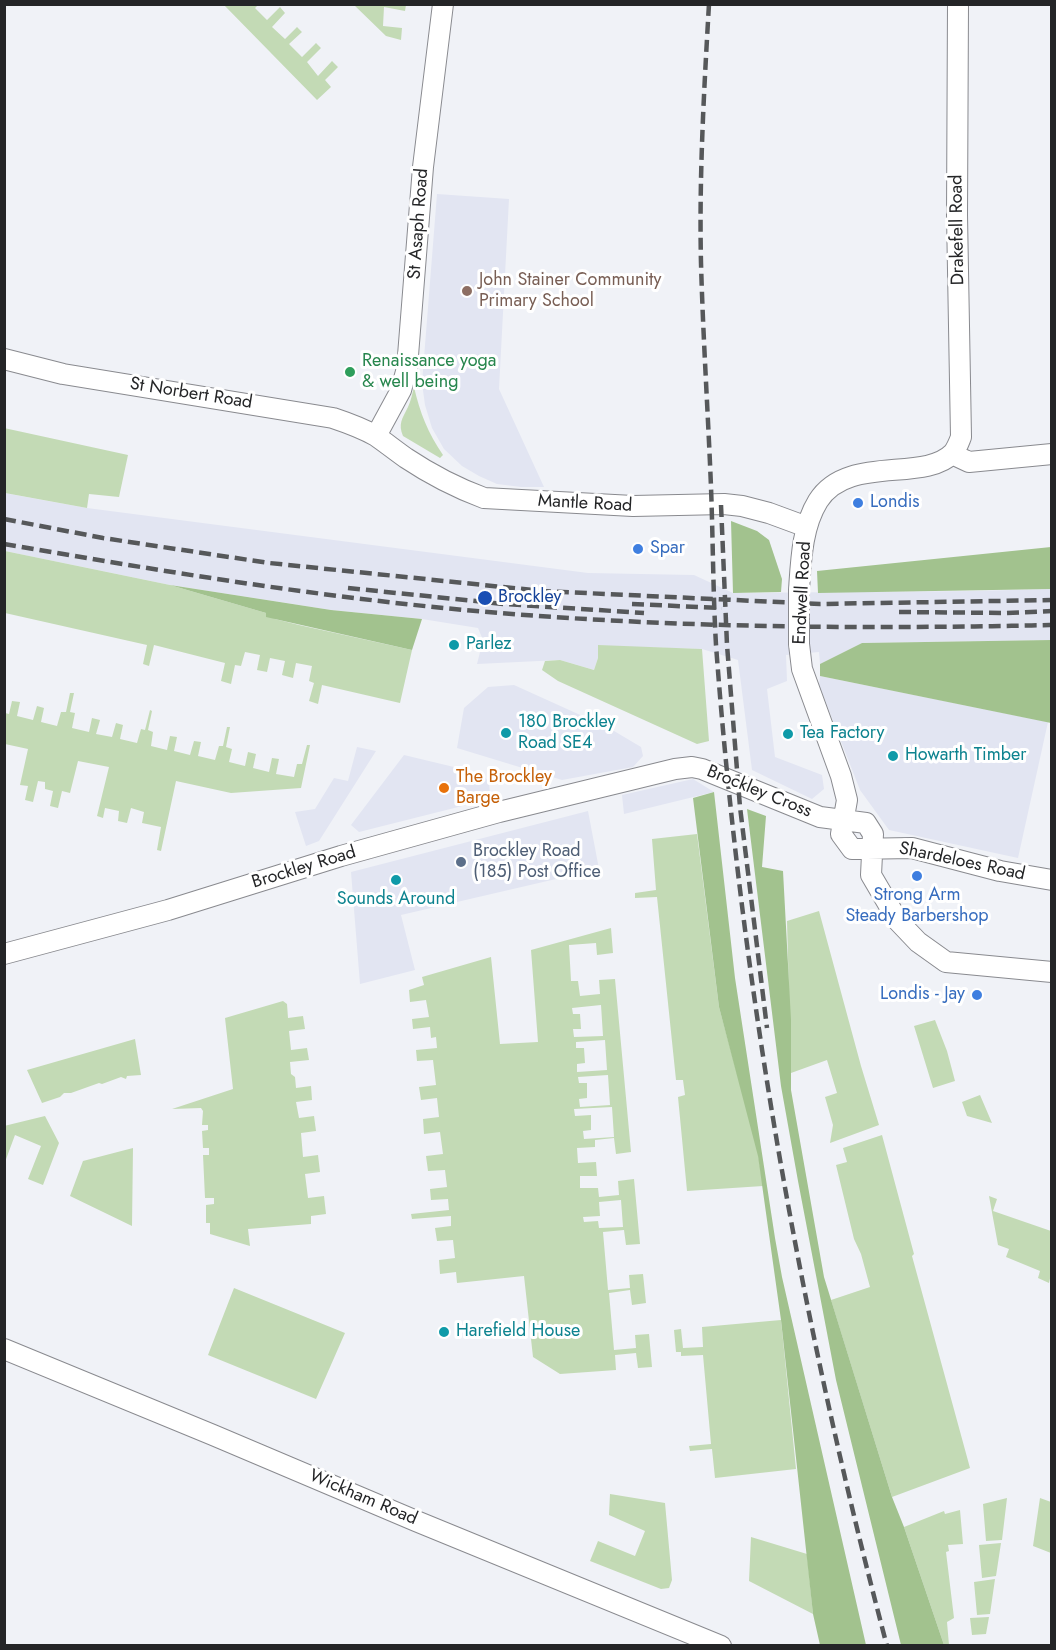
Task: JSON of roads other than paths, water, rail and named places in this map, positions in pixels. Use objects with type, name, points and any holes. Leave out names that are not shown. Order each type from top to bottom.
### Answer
[{"type":"street","name":"St Asaph Road","points":[[376,436],[401,390],[407,368],[423,167],[443,4]]},
{"type":"street","name":"Drakefell Road","points":[[952,453],[961,437],[957,215],[958,4]]},
{"type":"street","name":"St Norbert Road","points":[[4,359],[63,374],[325,417],[376,436]]},
{"type":"street","name":"Mantle Road","points":[[376,436],[407,459],[462,489],[484,498],[633,506],[724,504],[742,506],[807,527]]},
{"type":"street","points":[[952,453],[969,462],[1052,454]]},
{"type":"street","name":"Endwell Road","points":[[842,819],[847,800],[841,776],[802,669],[799,644],[800,590],[807,527],[819,500],[837,483],[860,473],[933,464],[952,453]]},
{"type":"street","name":"Brockley Cross","points":[[605,786],[663,771],[692,767],[711,772],[820,817],[842,819]]},
{"type":"street","name":"Brockley Road","points":[[4,954],[168,910],[341,855],[605,786]]},
{"type":"street","name":"Shardeloes Road","points":[[842,819],[841,834],[852,849],[912,848],[1000,871],[1052,880]]},
{"type":"street","points":[[873,848],[871,875],[898,921],[918,942],[946,962],[1052,972]]},
{"type":"street","name":"Wickham Road","points":[[4,1349],[722,1646]]},
{"type":"railway","points":[[709,4],[701,166],[701,263],[714,606],[727,772],[758,1024],[778,1149],[827,1399],[887,1646]]},
{"type":"railway","points":[[721,505],[727,645],[740,807],[767,1028]]},
{"type":"railway","points":[[4,519],[103,538],[269,563],[542,591],[820,604],[1052,600]]},
{"type":"railway","points":[[4,544],[321,594],[512,614],[714,625],[917,627],[1052,625]]},
{"type":"railway","points":[[348,588],[504,604],[644,613]]},
{"type":"railway","points":[[632,604],[722,608]]},
{"type":"railway","points":[[899,612],[1052,611]]},
{"type":"place","name":"John Stainer Community Primary School","points":[[467,291]]},
{"type":"place","name":"Renaissance yoga & well being","points":[[350,372]]},
{"type":"place","name":"Londis","points":[[858,503]]},
{"type":"place","name":"Spar","points":[[638,549]]},
{"type":"place","name":"Brockley","points":[[485,598]]},
{"type":"place","name":"Parlez","points":[[454,645]]},
{"type":"place","name":"180 Brockley Road SE4","points":[[506,733]]},
{"type":"place","name":"Tea Factory","points":[[788,734]]},
{"type":"place","name":"Howarth Timber","points":[[893,756]]},
{"type":"place","name":"The Brockley Barge","points":[[444,788]]},
{"type":"place","name":"Brockley Road (185) Post Office","points":[[461,862]]},
{"type":"place","name":"Strong Arm Steady Barbershop","points":[[917,876]]},
{"type":"place","name":"Sounds Around","points":[[396,880]]},
{"type":"place","name":"Londis - Jay","points":[[977,995]]},
{"type":"place","name":"Harefield House","points":[[444,1332]]}]
